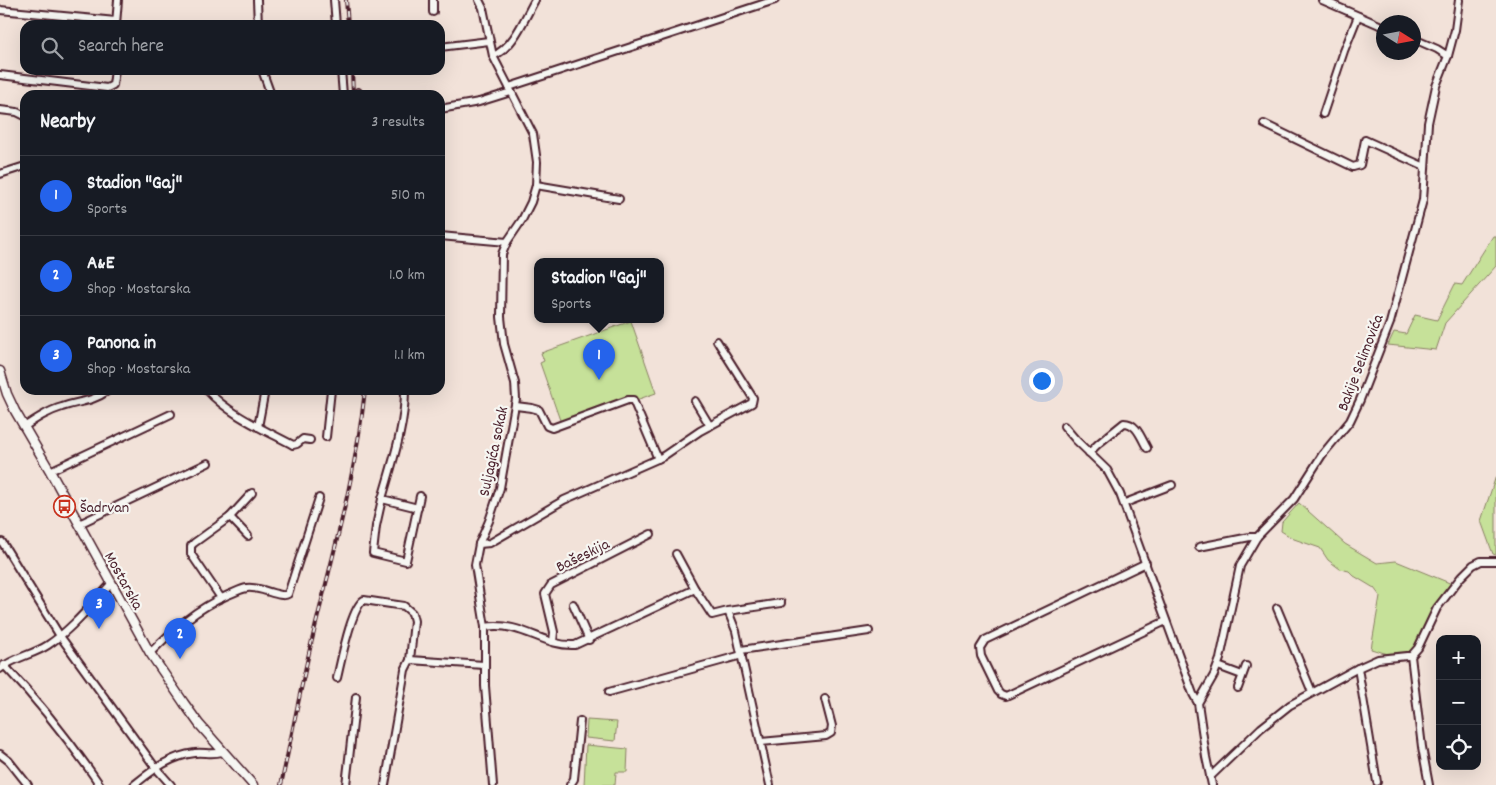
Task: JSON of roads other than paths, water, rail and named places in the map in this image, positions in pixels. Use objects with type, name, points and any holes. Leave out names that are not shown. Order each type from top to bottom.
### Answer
[{"type":"main road","name":"Mostarska","points":[[0,371],[7,394],[24,427],[150,652],[184,703],[222,752],[253,785]]},
{"type":"street","points":[[116,20],[118,0]]},
{"type":"street","points":[[257,0],[258,20]]},
{"type":"street","points":[[334,0],[336,20]]},
{"type":"street","points":[[433,0],[433,12]]},
{"type":"street","name":"Suljagića sokak","points":[[479,0],[483,8],[493,56],[533,134],[536,154],[536,185],[529,206],[507,242],[502,254],[501,317],[504,344],[515,383],[516,406],[500,488],[478,544],[475,565],[485,627],[484,665],[493,785]]},
{"type":"street","points":[[493,56],[501,52],[508,45],[534,0]]},
{"type":"street","points":[[445,108],[478,102],[510,89],[775,0]]},
{"type":"street","points":[[1322,0],[1376,24]]},
{"type":"street","name":"Bakije Selimovića","points":[[1198,703],[1218,666],[1240,566],[1257,537],[1294,499],[1322,455],[1350,421],[1390,323],[1423,200],[1428,123],[1431,106],[1455,30],[1459,0]]},
{"type":"street","points":[[0,10],[89,20]]},
{"type":"street","points":[[1323,114],[1358,16]]},
{"type":"street","points":[[445,46],[489,41]]},
{"type":"street","points":[[1421,42],[1448,56]]},
{"type":"street","points":[[0,75],[107,88],[113,85],[114,75]]},
{"type":"street","points":[[264,75],[270,90]]},
{"type":"street","points":[[341,75],[343,90]]},
{"type":"street","points":[[0,110],[20,113]]},
{"type":"street","points":[[1264,124],[1352,167],[1360,165],[1365,140],[1425,167]]},
{"type":"street","points":[[0,174],[20,168]]},
{"type":"street","points":[[536,185],[619,199]]},
{"type":"street","points":[[445,236],[507,242]]},
{"type":"street","points":[[478,544],[490,543],[564,500],[658,458],[710,426],[752,404],[753,398],[718,341]]},
{"type":"street","points":[[24,427],[44,414],[68,405],[90,401],[100,395]]},
{"type":"street","points":[[212,395],[258,427],[293,445],[303,439],[310,440]]},
{"type":"street","points":[[258,427],[264,395]]},
{"type":"street","points":[[326,437],[330,395]]},
{"type":"street","points":[[405,395],[401,432],[382,499],[373,553],[406,562],[420,496]]},
{"type":"street","points":[[516,406],[539,410],[547,426],[552,428],[628,400],[633,400],[658,458]]},
{"type":"street","points":[[695,401],[710,426]]},
{"type":"street","points":[[50,471],[171,414]]},
{"type":"street","points":[[1089,453],[1124,423],[1129,423],[1135,427],[1147,448]]},
{"type":"street","points":[[1064,426],[1107,470],[1125,503],[1193,694],[1198,703],[1212,785]]},
{"type":"street","points":[[79,524],[208,463]]},
{"type":"street","points":[[1125,503],[1172,485]]},
{"type":"street","points":[[221,598],[193,557],[191,550],[194,543],[230,517],[252,493]]},
{"type":"street","points":[[150,652],[189,617],[221,598],[247,588],[261,589],[281,596],[288,594],[318,498]]},
{"type":"street","points":[[382,499],[418,508]]},
{"type":"street","points":[[230,517],[248,536]]},
{"type":"street","name":"Bašeskija","points":[[553,642],[554,632],[546,594],[551,585],[563,577],[651,534]]},
{"type":"street","points":[[1200,547],[1257,537]]},
{"type":"street","points":[[2,542],[60,636],[155,767],[171,785]]},
{"type":"street","points":[[676,554],[712,615],[781,603]]},
{"type":"street","points":[[1210,777],[1275,715],[1312,692],[1378,659],[1411,656],[1418,648],[1437,608],[1461,577],[1473,565],[1481,561],[1496,561]]},
{"type":"street","points":[[1146,563],[985,640],[980,648],[982,656],[998,691],[1006,696],[1166,620]]},
{"type":"street","points":[[100,785],[48,714],[2,667],[40,650],[60,636],[112,583]]},
{"type":"street","points":[[485,627],[506,626],[518,628],[553,642],[575,645],[695,588]]},
{"type":"street","points":[[338,678],[351,623],[358,605],[364,600],[404,606],[412,613],[414,628],[410,660],[405,670],[386,785]]},
{"type":"street","points":[[573,604],[589,640]]},
{"type":"street","points":[[1278,608],[1312,692]]},
{"type":"street","points":[[728,611],[742,652],[770,785]]},
{"type":"street","points":[[609,692],[742,652],[869,631]]},
{"type":"street","points":[[1411,656],[1422,747],[1429,785]]},
{"type":"street","points":[[410,660],[484,665]]},
{"type":"street","points":[[1218,666],[1242,675]]},
{"type":"street","points":[[1238,688],[1246,666]]},
{"type":"street","points":[[1358,668],[1377,782]]},
{"type":"street","points":[[346,785],[356,697]]},
{"type":"street","points":[[762,742],[826,736],[831,733],[832,726],[825,699]]},
{"type":"street","points":[[570,785],[574,779],[580,721]]},
{"type":"street","points":[[134,785],[155,767],[164,762],[196,753],[213,755],[222,752]]},
{"type":"street","points":[[0,754],[9,761],[28,785]]},
{"type":"railway","points":[[346,0],[348,20]]},
{"type":"railway","points":[[352,75],[353,90]]},
{"type":"railway","points":[[281,785],[309,654],[350,483],[364,395]]},
{"type":"place","name":"Stadion \"Gaj\"","points":[[599,380]]},
{"type":"place","name":"Šadrvan","points":[[64,506]]},
{"type":"place","name":"Panona in","points":[[99,629]]},
{"type":"place","name":"A&E","points":[[180,659]]}]
